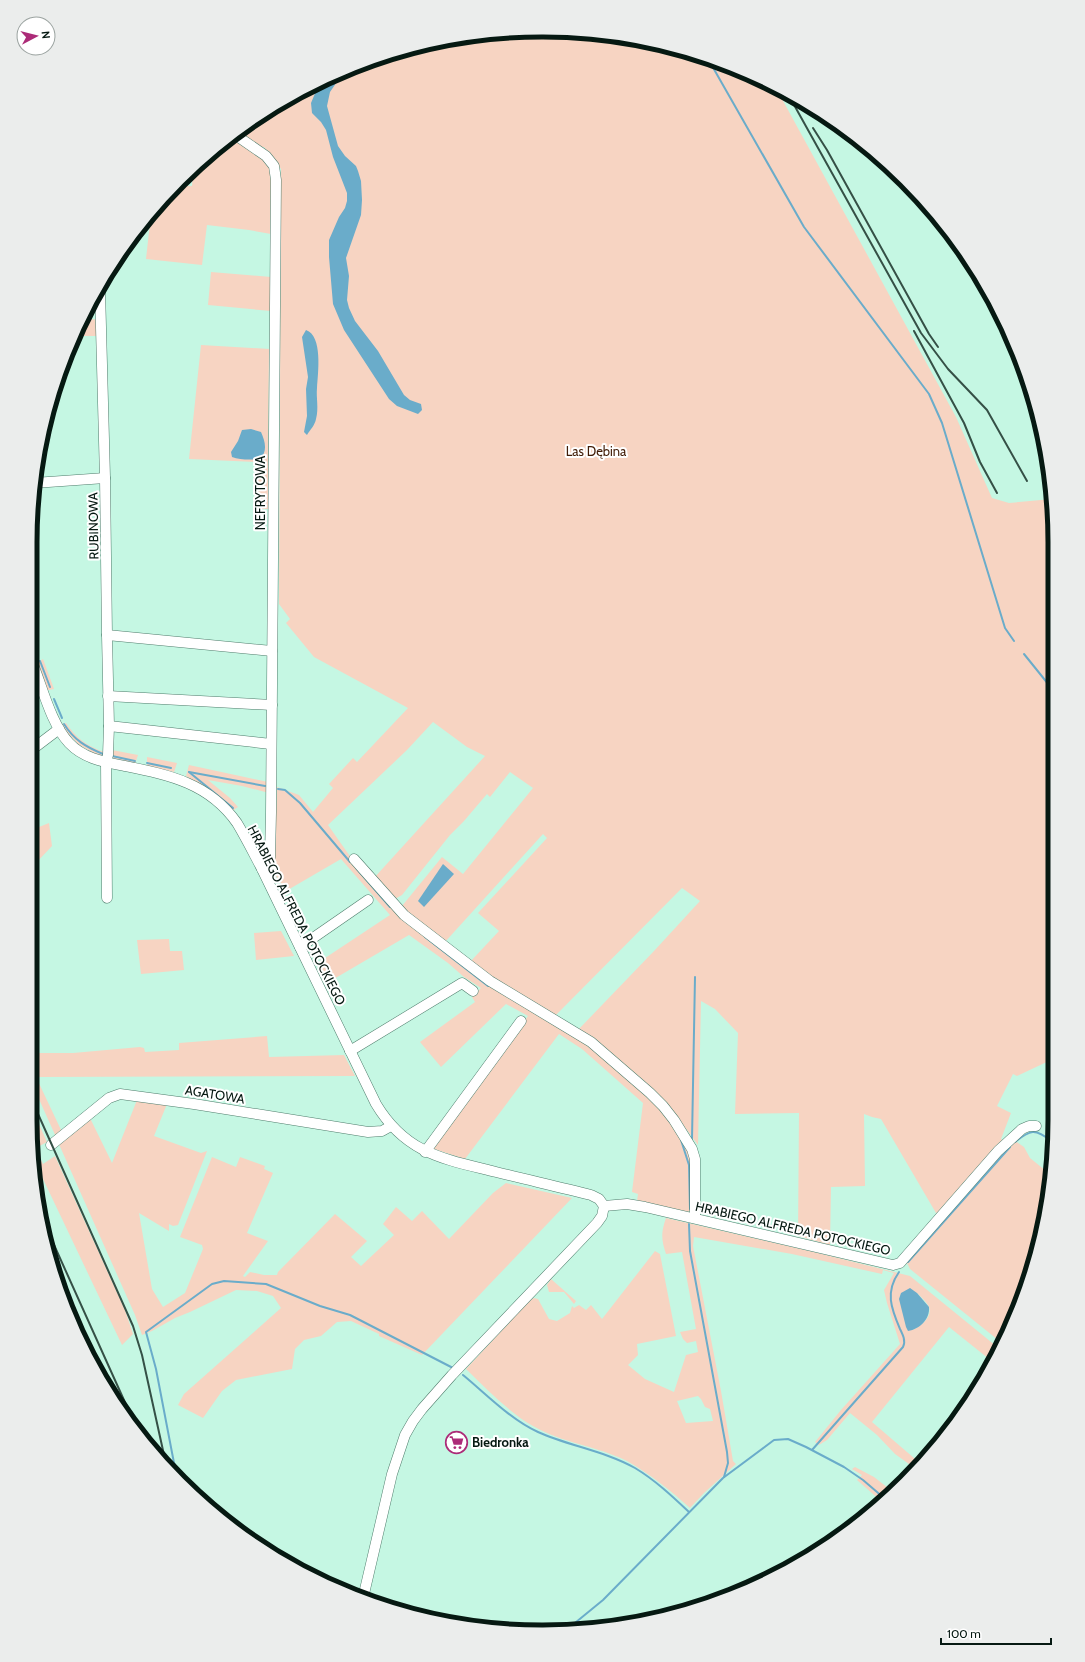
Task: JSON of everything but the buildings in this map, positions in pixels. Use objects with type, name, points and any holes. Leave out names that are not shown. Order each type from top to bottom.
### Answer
[{"type":"street","name":"NEFRYTOWA","points":[[240,138],[266,156],[274,166],[276,180],[270,858],[262,869]]},
{"type":"street","name":"RUBINOWA","points":[[100,299],[109,726],[108,755],[106,762],[107,898]]},
{"type":"street","points":[[41,482],[105,478]]},
{"type":"street","points":[[106,635],[272,651]]},
{"type":"street","name":"HRABIEGO ALFREDA POTOCKIEGO","points":[[37,674],[59,729],[70,745],[92,758],[169,776],[188,783],[218,801],[237,823],[262,869],[376,1104],[391,1126],[404,1138],[425,1152],[456,1163],[591,1195],[599,1199],[604,1206],[627,1204],[695,1218],[880,1262],[897,1264],[900,1263],[998,1151],[1022,1129],[1029,1126],[1036,1126]]},
{"type":"street","points":[[108,696],[272,705]]},
{"type":"street","points":[[109,726],[271,744]]},
{"type":"street","points":[[37,746],[59,729]]},
{"type":"street","points":[[354,859],[404,915],[490,981],[591,1042],[663,1106],[686,1138],[694,1154],[695,1218]]},
{"type":"street","points":[[300,947],[368,900]]},
{"type":"street","points":[[350,1051],[462,983],[473,991]]},
{"type":"street","points":[[425,1152],[521,1021]]},
{"type":"street","name":"AGATOWA","points":[[51,1145],[109,1098],[120,1094],[194,1104],[368,1132],[382,1131],[391,1126]]},
{"type":"street","points":[[364,1592],[392,1474],[405,1435],[422,1409],[597,1223],[602,1216],[604,1206]]},
{"type":"green space","name":"Las Dębina","points":[[542,37],[608,41],[673,54],[736,75],[781,97],[956,417],[992,498],[1009,503],[1046,500],[1048,542],[1048,1061],[1017,1076],[1013,1074],[997,1106],[1011,1113],[1001,1139],[1004,1141],[960,1188],[940,1212],[936,1213],[881,1119],[864,1114],[865,1186],[831,1187],[830,1245],[798,1236],[799,1113],[735,1114],[738,1033],[715,1009],[701,1001],[698,1145],[673,1112],[648,1085],[619,1060],[578,1030],[700,901],[682,888],[555,1016],[496,981],[470,962],[499,931],[478,913],[547,838],[543,834],[445,942],[407,914],[402,906],[442,857],[463,874],[533,788],[510,772],[490,797],[487,794],[450,835],[402,895],[395,899],[374,878],[485,756],[467,747],[433,722],[407,750],[328,825],[354,862],[380,893],[409,922],[484,980],[572,1032],[596,1049],[654,1100],[678,1129],[687,1144],[692,1158],[693,1209],[686,1213],[637,1201],[638,1194],[632,1192],[643,1103],[582,1049],[559,1034],[465,1159],[431,1148],[528,1016],[506,1004],[441,1067],[420,1042],[475,1002],[472,997],[481,988],[464,977],[448,963],[409,935],[327,983],[319,962],[390,915],[341,859],[286,891],[276,876],[274,867],[277,787],[299,795],[313,812],[333,788],[329,784],[353,758],[357,762],[408,708],[314,657],[286,623],[290,619],[279,604],[281,169],[264,147],[258,147],[242,136],[262,122],[319,89],[349,75],[412,54],[477,41]]},
{"type":"green space","points":[[236,140],[264,160],[271,169],[271,234],[207,225],[202,265],[146,259],[150,224],[185,185],[192,186],[193,178]]},
{"type":"green space","points":[[211,272],[271,277],[271,311],[208,305]]},
{"type":"green space","points":[[98,319],[99,336],[81,336],[89,320]]},
{"type":"green space","points":[[201,345],[269,349],[269,509],[254,509],[257,462],[189,459]]},
{"type":"green space","points":[[43,659],[54,689],[47,690],[37,663]]},
{"type":"green space","points":[[66,723],[82,741],[104,752],[103,756],[100,757],[78,744],[62,727],[62,724]]},
{"type":"green space","points":[[112,750],[138,755],[135,764],[112,759]]},
{"type":"green space","points":[[147,757],[177,763],[174,772],[147,766]]},
{"type":"green space","points":[[189,765],[268,782],[269,793],[242,786],[208,780],[230,798],[238,807],[232,811],[207,789],[186,776]]},
{"type":"green space","points":[[37,816],[39,827],[49,823],[52,846],[37,862]]},
{"type":"green space","points":[[281,931],[294,956],[256,960],[254,933]]},
{"type":"green space","points":[[169,939],[170,951],[182,951],[184,970],[141,974],[137,940]]},
{"type":"green space","points":[[267,1036],[269,1057],[344,1055],[355,1076],[37,1077],[37,1053],[73,1053],[140,1047],[144,1048],[145,1052],[179,1050],[179,1043]]},
{"type":"green space","points":[[37,1079],[62,1132],[56,1137],[37,1095]]},
{"type":"green space","points":[[137,1100],[167,1104],[154,1136],[201,1153],[207,1151],[178,1225],[173,1226],[169,1224],[169,1231],[139,1213],[152,1289],[163,1307],[185,1293],[203,1249],[202,1245],[180,1237],[212,1157],[236,1167],[240,1157],[265,1166],[264,1169],[273,1173],[247,1233],[268,1241],[243,1276],[245,1277],[250,1272],[264,1275],[277,1275],[278,1272],[335,1214],[367,1241],[351,1257],[361,1266],[394,1235],[383,1224],[396,1207],[412,1221],[422,1211],[449,1239],[493,1193],[506,1183],[572,1198],[422,1355],[379,1336],[379,1334],[351,1321],[337,1322],[321,1336],[304,1340],[295,1349],[292,1369],[236,1380],[222,1391],[203,1418],[178,1405],[184,1394],[281,1308],[273,1296],[257,1291],[236,1290],[142,1335],[135,1315],[58,1142],[90,1118],[112,1163]]},
{"type":"green space","points":[[37,1120],[47,1142],[38,1147]]},
{"type":"green space","points":[[1014,1140],[1024,1147],[1030,1158],[1045,1170],[1044,1185],[1031,1250],[1010,1313],[998,1340],[910,1269],[906,1261]]},
{"type":"green space","points":[[38,1154],[43,1164],[55,1156],[125,1310],[133,1334],[122,1345],[40,1172]]},
{"type":"green space","points":[[666,1218],[910,1276],[995,1345],[988,1358],[949,1327],[872,1422],[916,1460],[911,1465],[895,1454],[877,1435],[850,1413],[827,1440],[819,1445],[815,1442],[841,1410],[900,1344],[884,1290],[894,1273],[883,1270],[882,1274],[792,1254],[694,1237],[693,1246],[733,1461],[736,1464],[690,1508],[644,1471],[627,1461],[616,1456],[556,1437],[533,1426],[498,1400],[466,1369],[528,1302],[534,1298],[538,1299],[549,1319],[557,1321],[570,1313],[572,1306],[574,1308],[579,1305],[586,1310],[591,1305],[602,1319],[655,1251],[660,1254],[676,1336],[637,1344],[638,1355],[628,1365],[645,1379],[674,1392],[686,1355],[698,1352],[696,1341],[687,1343],[683,1339],[680,1332],[696,1329],[682,1252],[666,1254],[662,1232]],"holes":[[[917,1293],[927,1303],[930,1311],[927,1318],[919,1327],[912,1330]],[[698,1396],[705,1407],[710,1409],[713,1421],[686,1423],[677,1401]]]},
{"type":"green space","points":[[551,1279],[576,1301],[574,1304],[564,1292],[549,1292],[547,1285]]},
{"type":"green space","points":[[855,1467],[874,1477],[888,1488],[878,1498],[857,1480],[862,1475],[852,1469]]},
{"type":"water","points":[[338,80],[330,92],[327,106],[338,146],[345,156],[356,166],[361,181],[361,215],[346,258],[349,276],[347,300],[349,308],[355,321],[378,351],[404,395],[410,400],[421,404],[422,410],[418,414],[397,406],[389,399],[344,330],[333,304],[329,240],[339,217],[345,208],[347,193],[333,157],[326,130],[321,122],[312,113],[311,103],[316,91]]},
{"type":"water","points":[[306,330],[315,339],[318,356],[317,415],[315,423],[307,435],[304,432],[307,416],[306,389],[308,377],[302,337]]},
{"type":"water","points":[[251,429],[261,432],[265,446],[263,456],[260,459],[253,460],[232,457],[231,452],[238,441],[242,430]]},
{"type":"water","points":[[443,864],[454,874],[424,907],[418,901]]},
{"type":"water","points":[[910,1288],[917,1293],[929,1307],[929,1311],[928,1316],[920,1326],[908,1331],[899,1299],[901,1293]]},
{"type":"waterway","points":[[713,67],[804,227],[929,394],[942,423],[1005,628],[1014,641]]},
{"type":"waterway","points":[[1024,654],[1048,684]]},
{"type":"waterway","points":[[40,661],[50,687]]},
{"type":"waterway","points":[[54,699],[62,718]]},
{"type":"waterway","points":[[64,724],[68,730],[81,742],[91,749],[103,754]]},
{"type":"waterway","points":[[112,756],[135,761]]},
{"type":"waterway","points":[[147,763],[171,768]]},
{"type":"waterway","points":[[189,772],[265,786]]},
{"type":"waterway","points":[[189,772],[233,808]]},
{"type":"waterway","points":[[278,789],[285,790],[300,803],[350,862]]},
{"type":"waterway","points":[[356,868],[390,907]]},
{"type":"waterway","points":[[425,937],[488,986]]},
{"type":"waterway","points":[[692,1139],[695,977]]},
{"type":"waterway","points":[[1015,1142],[1025,1135],[1033,1132],[1037,1132],[1047,1139]]},
{"type":"waterway","points":[[681,1140],[689,1165],[690,1209]]},
{"type":"waterway","points":[[908,1262],[1010,1147]]},
{"type":"waterway","points":[[689,1224],[690,1251],[727,1452],[728,1463],[724,1477]]},
{"type":"waterway","points":[[812,1450],[903,1347],[904,1338],[894,1314],[891,1300],[892,1286],[899,1272]]},
{"type":"waterway","points":[[176,1468],[156,1369],[146,1332],[212,1284],[224,1281],[266,1284],[320,1306],[350,1315],[453,1368]]},
{"type":"waterway","points":[[463,1375],[518,1421],[550,1437],[612,1457],[635,1468],[670,1494],[689,1512]]},
{"type":"waterway","points":[[574,1624],[603,1600],[723,1478],[774,1440],[788,1439],[806,1447],[844,1467],[863,1480],[881,1495]]},
{"type":"railway","points":[[794,104],[921,333],[948,369],[987,410],[1027,481]]},
{"type":"railway","points":[[813,128],[827,150],[929,334],[938,347]]},
{"type":"railway","points":[[914,331],[964,423],[980,462],[997,493]]},
{"type":"railway","points":[[37,1112],[133,1326],[142,1355],[164,1455]]},
{"type":"railway","points":[[52,1240],[127,1408]]},
{"type":"place","name":"Biedronka","points":[[457,1442]]}]
